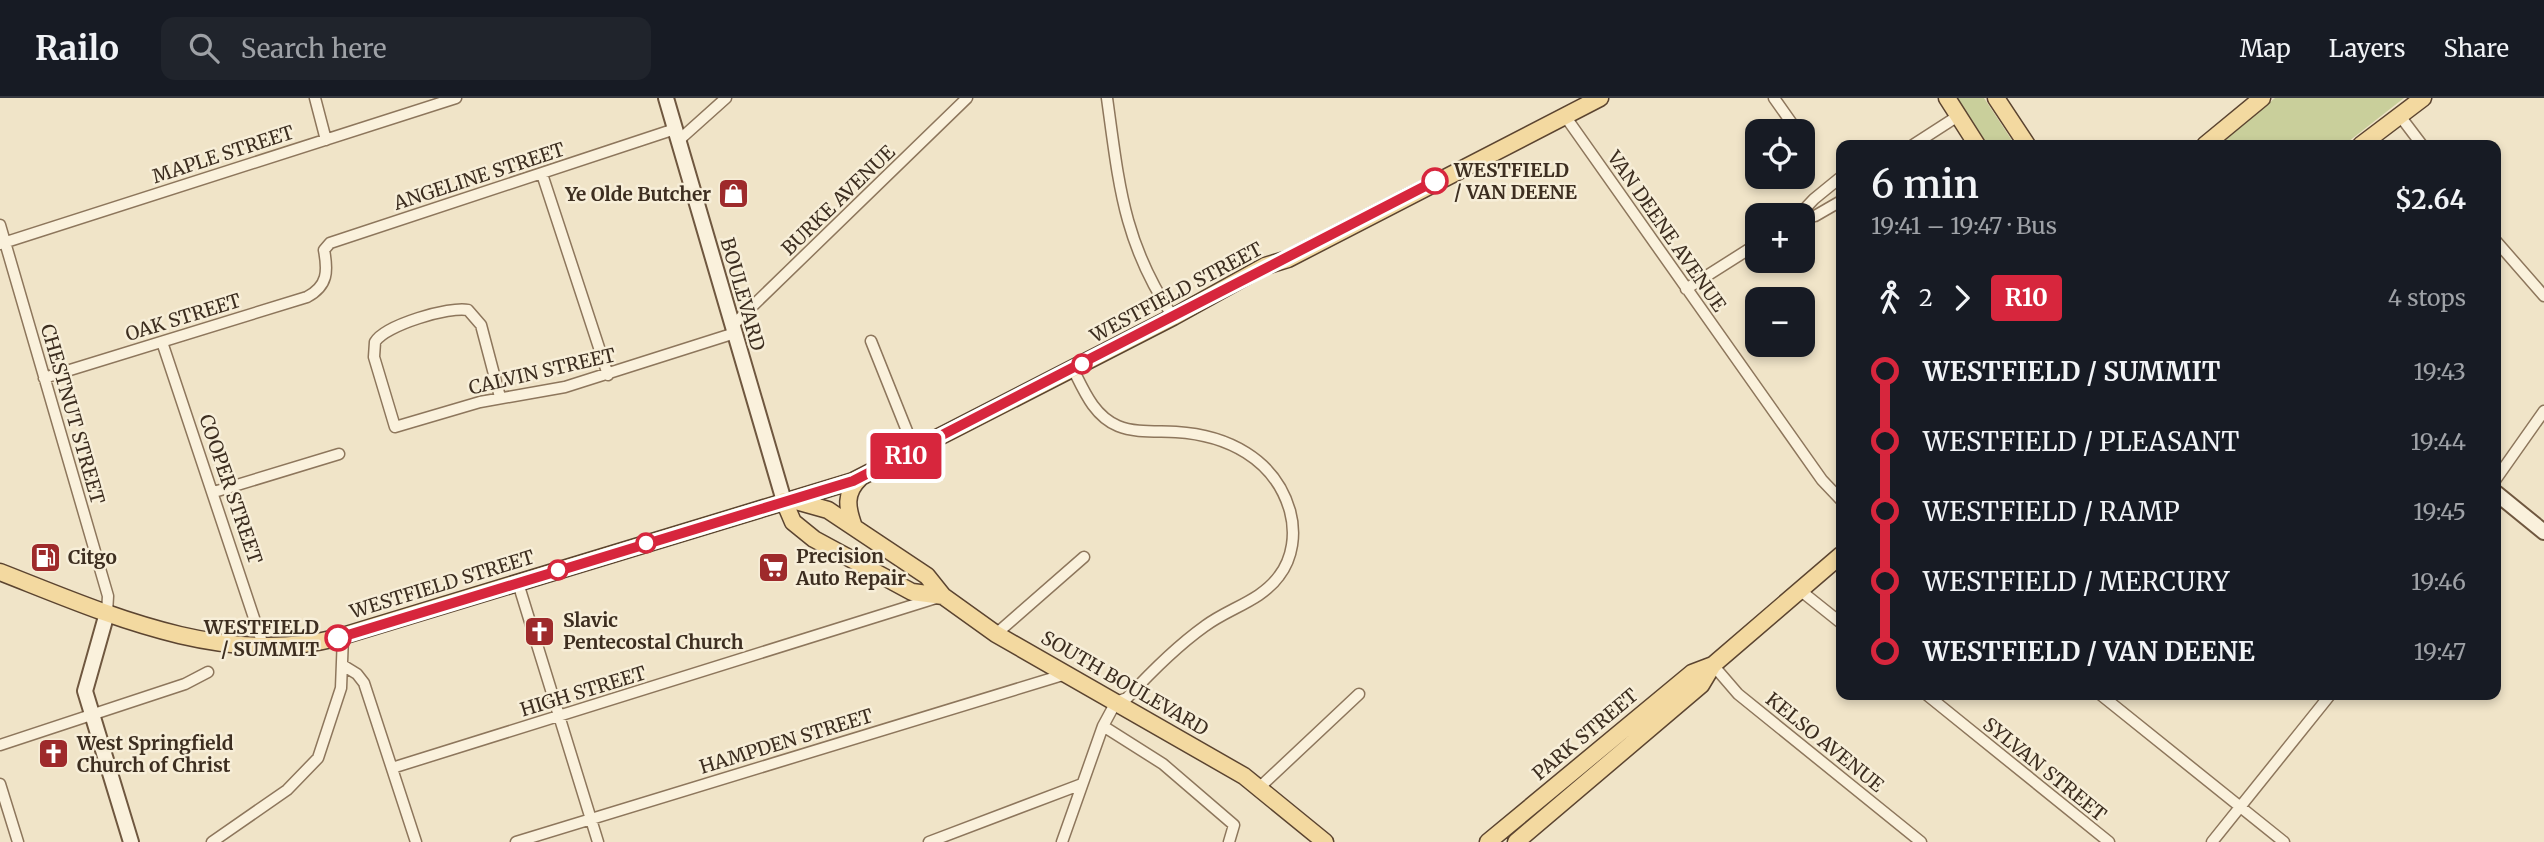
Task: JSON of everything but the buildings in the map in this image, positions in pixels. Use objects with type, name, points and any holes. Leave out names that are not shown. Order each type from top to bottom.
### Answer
[{"type":"main road","name":"BOULEVARD","points":[[666,98],[783,501]]},
{"type":"main road","name":"WESTFIELD STREET","points":[[0,572],[107,613],[196,638],[265,648],[297,647],[343,636],[862,477],[1173,317],[1265,266],[1288,259],[1601,98]]},
{"type":"main road","points":[[1947,98],[1974,140]]},
{"type":"main road","points":[[1996,98],[2024,140]]},
{"type":"main road","points":[[2211,140],[2262,98]]},
{"type":"main road","points":[[2368,140],[2423,98]]},
{"type":"main road","points":[[854,527],[849,495],[862,477]]},
{"type":"main road","points":[[2501,497],[2544,532]]},
{"type":"main road","name":"SOUTH BOULEVARD","points":[[943,596],[912,592],[814,540],[793,522],[783,501],[813,503],[854,527],[927,576],[943,596],[996,634],[1260,787],[1325,842]]},
{"type":"main road","name":"PARK STREET","points":[[1517,842],[1701,685],[1713,665],[1836,559]]},
{"type":"main road","points":[[107,613],[86,685],[90,714],[131,842]]},
{"type":"main road","name":"PARK STREET","points":[[1488,842],[1692,673],[1713,665]]},
{"type":"main road","name":"SOUTH BOULEVARD","points":[[1285,808],[1313,842]]},
{"type":"street","points":[[315,98],[326,139]]},
{"type":"street","name":"MAPLE STREET","points":[[2,243],[456,98]]},
{"type":"street","points":[[677,135],[726,98]]},
{"type":"street","name":"BURKE AVENUE","points":[[733,330],[967,98]]},
{"type":"street","points":[[1107,98],[1122,208],[1136,249],[1173,317]]},
{"type":"street","points":[[1774,98],[1789,119]]},
{"type":"street","name":"VAN DEENE AVENUE","points":[[1565,116],[1822,480],[1836,495]]},
{"type":"street","points":[[1921,140],[1958,116]]},
{"type":"street","points":[[2400,116],[2418,140]]},
{"type":"street","name":"ANGELINE STREET","points":[[325,279],[324,250],[330,243],[542,174],[677,135]]},
{"type":"street","points":[[542,174],[608,375]]},
{"type":"street","points":[[1812,203],[1819,193],[1836,181]]},
{"type":"street","points":[[1815,216],[1836,204]]},
{"type":"street","name":"CHESTNUT STREET","points":[[0,225],[2,243],[108,596],[107,613]]},
{"type":"street","points":[[2501,247],[2543,296]]},
{"type":"street","points":[[1686,289],[1745,252]]},
{"type":"street","name":"OAK STREET","points":[[44,377],[307,297],[316,292],[325,279]]},
{"type":"street","name":"CALVIN STREET","points":[[500,397],[477,318],[468,310],[451,310],[385,331],[375,342],[374,357],[396,427],[500,397],[551,390],[608,375],[733,330]]},
{"type":"street","points":[[871,341],[915,451]]},
{"type":"street","name":"COOPER STREET","points":[[162,342],[265,648]]},
{"type":"street","points":[[1062,842],[1103,726],[1115,702],[1127,698],[1202,628],[1270,587],[1289,557],[1292,522],[1280,488],[1251,455],[1208,436],[1132,430],[1114,424],[1091,404],[1073,369]]},
{"type":"street","points":[[2501,472],[2544,411]]},
{"type":"street","points":[[214,492],[339,454]]},
{"type":"street","points":[[996,634],[1084,557]]},
{"type":"street","points":[[517,583],[598,842]]},
{"type":"street","points":[[1801,590],[1836,619]]},
{"type":"street","name":"HIGH STREET","points":[[392,768],[943,596]]},
{"type":"street","points":[[212,842],[283,793],[315,762],[339,700],[344,666],[343,636]]},
{"type":"street","name":"KELSO AVENUE","points":[[1713,665],[1738,694],[1921,842]]},
{"type":"street","points":[[344,666],[357,674],[364,683],[416,842]]},
{"type":"street","points":[[0,745],[185,684],[208,672]]},
{"type":"street","name":"HAMPDEN STREET","points":[[516,842],[1066,674]]},
{"type":"street","points":[[1260,787],[1359,694]]},
{"type":"street","name":"SYLVAN STREET","points":[[1933,700],[2109,842]]},
{"type":"street","points":[[2107,700],[2284,842]]},
{"type":"street","points":[[2212,842],[2326,700]]},
{"type":"street","points":[[1103,726],[1163,764],[1234,825],[1229,842]]},
{"type":"street","points":[[0,784],[18,842]]},
{"type":"street","points":[[929,842],[1082,784]]},
{"type":"green space","points":[[1957,98],[1984,98],[2012,140],[1985,140]]},
{"type":"green space","points":[[2275,98],[2404,98],[2350,140],[2225,140]]},
{"type":"bus line","name":"R10","points":[[338,638],[853,481],[1173,317],[1265,266],[1288,259],[1435,181]]},
{"type":"place","name":"WESTFIELD / VAN DEENE","points":[[1435,181]]},
{"type":"place","name":"Ye Olde Butcher","points":[[734,194]]},
{"type":"place","name":"Citgo","points":[[45,557]]},
{"type":"place","name":"Precision Auto Repair","points":[[773,567]]},
{"type":"place","name":"Slavic Pentecostal Church","points":[[540,631]]},
{"type":"place","name":"WESTFIELD / SUMMIT","points":[[338,638]]},
{"type":"place","name":"West Springfield Church of Christ","points":[[54,754]]}]
